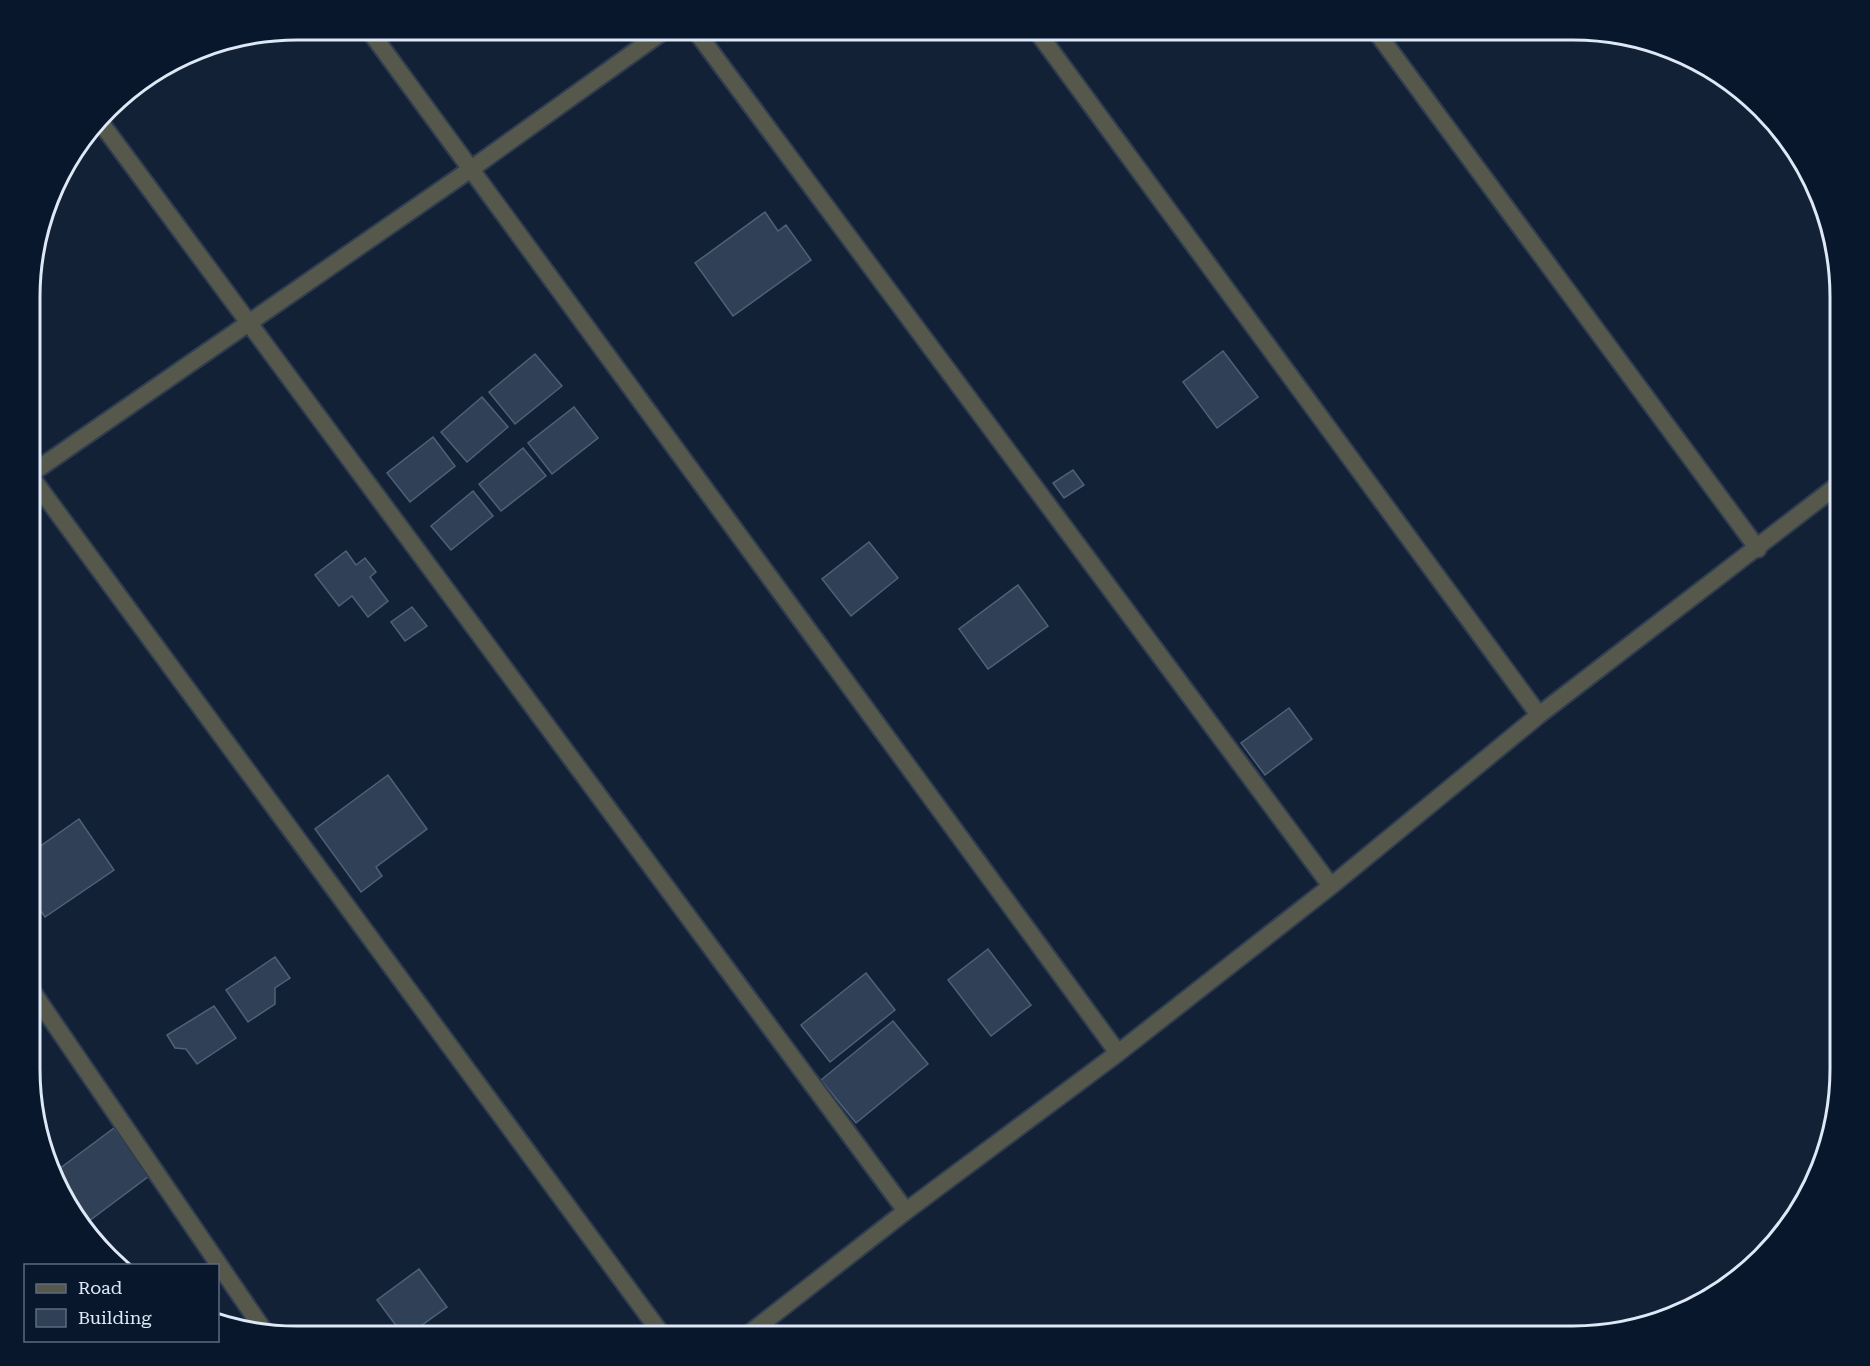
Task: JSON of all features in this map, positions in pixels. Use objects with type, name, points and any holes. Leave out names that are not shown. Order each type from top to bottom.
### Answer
[{"type":"street","points":[[376,40],[1118,1053]]},
{"type":"street","points":[[40,466],[471,169],[651,40]]},
{"type":"street","points":[[702,40],[1332,886]]},
{"type":"street","points":[[1043,40],[1539,715]]},
{"type":"street","points":[[1381,40],[1758,549]]},
{"type":"street","points":[[104,128],[906,1211]]},
{"type":"street","points":[[40,488],[656,1326]]},
{"type":"street","points":[[759,1326],[906,1211],[1118,1053],[1332,886],[1539,715],[1758,549],[1830,491]]},
{"type":"street","points":[[40,1003],[219,1264]]},
{"type":"street","points":[[219,1265],[258,1322]]},
{"type":"building","points":[[765,212],[778,231],[786,225],[811,260],[733,316],[695,263]]},
{"type":"building","points":[[1223,351],[1258,397],[1217,428],[1183,382]]},
{"type":"building","points":[[535,354],[562,386],[515,424],[489,392]]},
{"type":"building","points":[[482,397],[508,427],[467,462],[441,432]]},
{"type":"building","points":[[574,407],[598,438],[552,474],[528,443]]},
{"type":"building","points":[[433,437],[455,466],[410,502],[387,473]]},
{"type":"building","points":[[523,448],[546,476],[501,511],[479,484]]},
{"type":"building","points":[[1073,470],[1084,485],[1064,498],[1053,483]]},
{"type":"building","points":[[473,491],[493,516],[451,550],[431,526]]},
{"type":"building","points":[[869,542],[898,578],[851,616],[822,579]]},
{"type":"building","points":[[346,551],[356,565],[365,558],[376,572],[370,577],[388,601],[368,617],[352,596],[339,606],[315,575]]},
{"type":"building","points":[[1018,585],[1048,626],[988,669],[959,629]]},
{"type":"building","points":[[412,607],[427,626],[405,641],[391,622]]},
{"type":"building","points":[[1289,708],[1312,739],[1265,775],[1241,743]]},
{"type":"building","points":[[388,775],[427,829],[376,867],[382,876],[361,892],[315,829]]},
{"type":"building","points":[[79,819],[114,870],[45,917],[40,910],[40,846]]},
{"type":"building","points":[[988,949],[1031,1005],[991,1036],[948,980]]},
{"type":"building","points":[[275,957],[290,978],[275,988],[275,1004],[248,1022],[226,990]]},
{"type":"building","points":[[866,973],[895,1010],[830,1062],[801,1025]]},
{"type":"building","points":[[214,1006],[236,1038],[197,1064],[186,1049],[175,1048],[167,1035]]},
{"type":"building","points":[[893,1021],[928,1064],[856,1123],[821,1080]]},
{"type":"building","points":[[114,1128],[149,1176],[90,1220],[75,1197],[60,1168]]},
{"type":"building","points":[[419,1269],[447,1307],[421,1326],[396,1326],[377,1300]]}]
